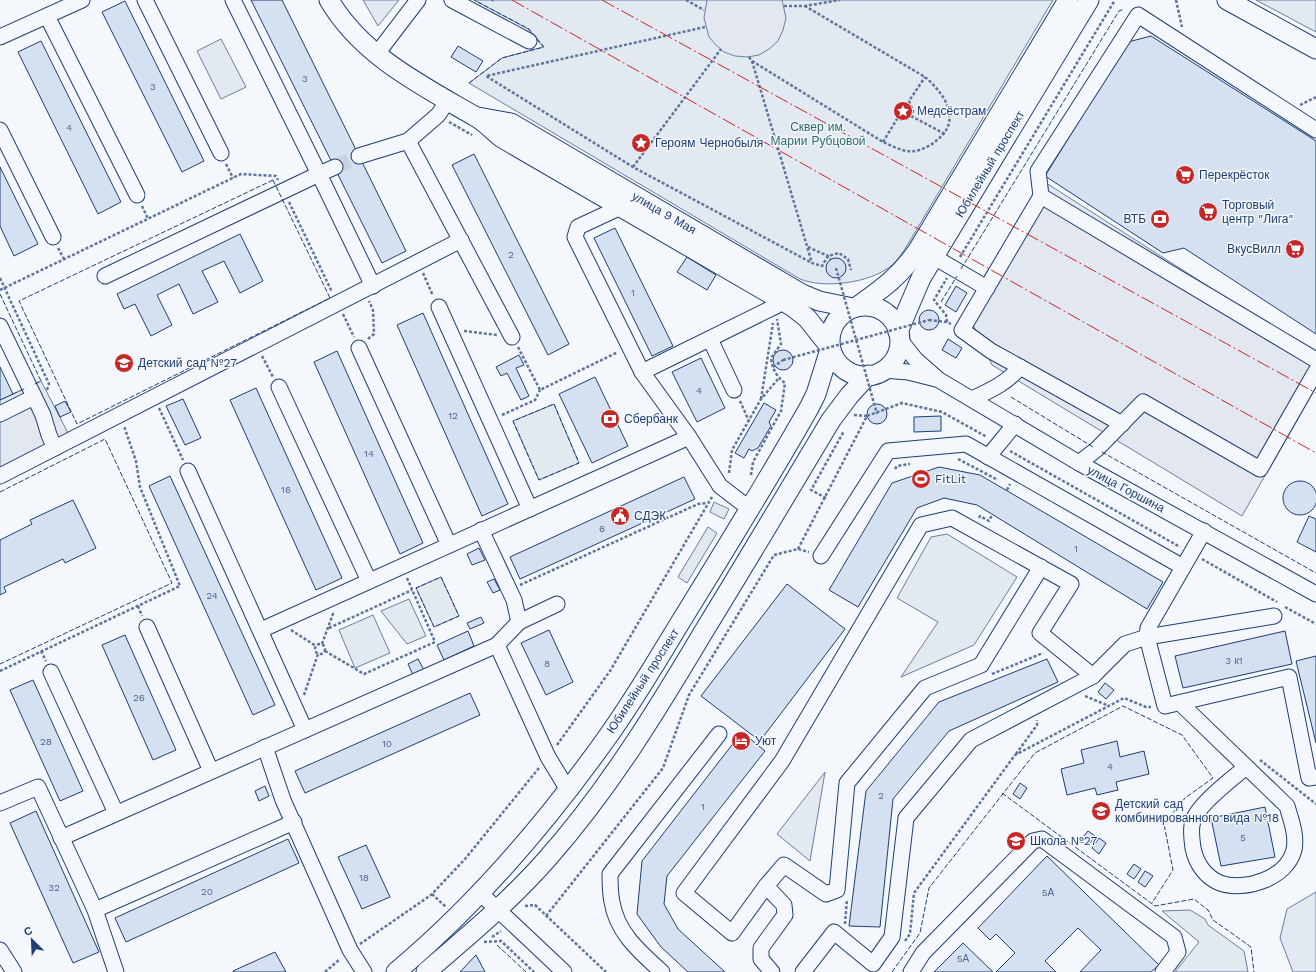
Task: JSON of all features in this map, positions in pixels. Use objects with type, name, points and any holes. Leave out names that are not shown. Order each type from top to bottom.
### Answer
[{"type":"main road","name":"улица 9 Мая","points":[[329,0],[350,30],[376,55],[447,102],[477,117],[502,138],[792,308],[807,318],[830,348]]},
{"type":"main road","name":"Юбилейный проспект","points":[[396,972],[456,917],[479,892],[568,790],[606,738],[635,695],[750,510],[816,394],[830,348],[831,330],[835,322],[841,315],[893,280],[905,268],[918,250],[1068,0]]},
{"type":"main road","name":"Юбилейный проспект","points":[[426,972],[498,910],[552,854],[624,760],[656,711],[831,420],[849,396],[876,373],[891,364],[896,356],[899,336],[914,292],[1089,0]]},
{"type":"main road","points":[[1227,0],[1316,49]]},
{"type":"main road","name":"улица 9 Мая","points":[[477,117],[511,123],[802,294],[819,301],[855,307]]},
{"type":"main road","points":[[855,307],[875,307],[883,311],[895,323],[899,336]]},
{"type":"main road","points":[[830,348],[840,366],[848,371],[856,375],[876,373]]},
{"type":"street","points":[[0,37],[82,0]]},
{"type":"street","points":[[145,0],[221,153]]},
{"type":"street","points":[[233,0],[319,174],[369,288]]},
{"type":"street","points":[[376,55],[418,0]]},
{"type":"street","points":[[452,0],[529,41]]},
{"type":"street","points":[[1122,424],[991,351],[962,330],[1041,196],[1038,171],[1138,15],[1316,130]]},
{"type":"street","points":[[47,16],[136,195]]},
{"type":"street","points":[[359,156],[408,141],[438,115],[447,102]]},
{"type":"street","points":[[0,130],[53,237]]},
{"type":"street","points":[[408,141],[512,337]]},
{"type":"street","points":[[105,276],[335,167]]},
{"type":"street","points":[[1041,196],[1316,360]]},
{"type":"street","points":[[621,207],[578,227],[575,237],[642,372],[689,437],[720,486],[750,510]]},
{"type":"street","points":[[0,476],[461,240]]},
{"type":"street","points":[[934,257],[987,288]]},
{"type":"street","points":[[642,372],[776,306]]},
{"type":"street","points":[[439,307],[530,508]]},
{"type":"street","points":[[0,326],[34,397],[55,448]]},
{"type":"street","name":"улица Горшина","points":[[899,336],[916,360],[939,380],[972,398],[1079,463],[1316,594]]},
{"type":"street","points":[[710,339],[734,390]]},
{"type":"street","points":[[359,348],[449,545]]},
{"type":"street","points":[[972,398],[996,388],[1011,379],[1020,367]]},
{"type":"street","points":[[1079,463],[1122,424],[1143,402],[1260,469],[1316,370]]},
{"type":"street","name":"улица Горшина","points":[[876,373],[908,372],[939,380]]},
{"type":"street","points":[[279,387],[369,581]]},
{"type":"street","points":[[0,414],[34,397]]},
{"type":"street","points":[[988,457],[1015,424]]},
{"type":"street","points":[[261,630],[689,437]]},
{"type":"street","points":[[821,556],[888,451],[966,444],[1183,567]]},
{"type":"street","points":[[188,471],[305,730]]},
{"type":"street","points":[[1041,567],[981,665],[925,688],[847,783],[837,890],[826,894],[784,864],[732,933],[684,893],[782,761],[921,525],[952,518],[1041,567],[1071,584],[1040,633],[1093,676]]},
{"type":"street","points":[[481,530],[514,600],[519,622]]},
{"type":"street","points":[[1204,531],[1148,628],[1147,638],[1165,706],[1289,676],[1309,778],[1316,777]]},
{"type":"street","points":[[61,838],[497,645],[519,622],[556,604]]},
{"type":"street","points":[[803,972],[834,932],[873,964],[892,938],[906,818],[971,740],[1093,676],[1125,644],[1147,638],[1274,616]]},
{"type":"street","points":[[147,627],[212,771]]},
{"type":"street","points":[[497,645],[548,757],[568,790]]},
{"type":"street","points":[[51,672],[116,813]]},
{"type":"street","points":[[1180,703],[1251,764],[1287,806],[1294,827],[1294,850],[1286,864],[1277,874],[1247,885],[1231,885],[1219,882],[1203,870],[1195,858],[1192,840],[1193,820],[1204,804],[1251,764]]},
{"type":"street","points":[[662,972],[634,947],[620,927],[612,903],[610,874],[719,734]]},
{"type":"street","points":[[265,747],[283,800],[350,950],[364,972]]},
{"type":"street","points":[[0,803],[38,787],[95,910],[116,972]]},
{"type":"street","points":[[95,910],[294,822]]},
{"type":"street","points":[[911,972],[923,954],[1033,840],[1042,839],[1174,937],[1178,952],[1163,972]]},
{"type":"street","points":[[766,886],[784,905],[785,915],[760,948],[761,959],[772,972]]},
{"type":"street","points":[[479,892],[564,972]]},
{"type":"street","points":[[0,950],[14,972]]},
{"type":"path","points":[[686,0],[704,10]]},
{"type":"path","points":[[784,6],[805,6],[840,0]]},
{"type":"path","points":[[946,322],[946,315],[934,300],[1115,0]]},
{"type":"path","points":[[1176,0],[1187,47]]},
{"type":"path","points":[[752,61],[883,142],[901,150],[915,151],[933,143],[946,134],[949,120],[947,103],[938,88],[925,77],[805,6]]},
{"type":"path","points":[[705,27],[486,76],[633,167],[812,263],[822,266],[828,256],[839,253],[844,255],[851,264],[851,270]]},
{"type":"path","points":[[633,167],[721,50]]},
{"type":"path","points":[[750,57],[812,263]]},
{"type":"path","points":[[912,116],[913,111],[909,101],[925,77]]},
{"type":"path","points":[[883,142],[898,119],[907,119],[912,116]]},
{"type":"path","points":[[912,116],[946,134]]},
{"type":"path","points":[[0,290],[241,174],[276,176],[359,348],[374,334],[373,310],[369,288]]},
{"type":"path","points":[[807,246],[828,256],[831,260]]},
{"type":"path","points":[[420,262],[439,307]]},
{"type":"path","points":[[836,268],[877,414],[867,416],[853,415],[850,421]]},
{"type":"path","points":[[0,278],[49,384],[47,390],[34,397]]},
{"type":"path","points":[[751,477],[753,462],[781,411],[784,402],[785,383],[779,378],[773,367],[771,358],[780,344],[776,306]]},
{"type":"path","points":[[761,399],[776,306]]},
{"type":"path","points":[[773,367],[783,360],[929,320],[946,322],[962,330]]},
{"type":"path","points":[[448,328],[512,337],[540,390]]},
{"type":"path","points":[[257,345],[279,387]]},
{"type":"path","points":[[490,420],[535,400],[540,390],[629,347]]},
{"type":"path","points":[[325,972],[350,950],[431,895],[465,859],[548,757],[610,671],[707,503],[728,477],[732,450],[761,399],[779,378]]},
{"type":"path","points":[[734,390],[749,421]]},
{"type":"path","points":[[154,397],[188,471]]},
{"type":"path","points":[[0,672],[180,586],[140,487],[136,461],[120,415]]},
{"type":"path","points":[[798,549],[826,498],[867,416]]},
{"type":"path","points":[[826,498],[811,490],[847,427]]},
{"type":"path","points":[[951,460],[959,459],[1016,489]]},
{"type":"path","points":[[893,472],[897,466],[912,464]]},
{"type":"path","points":[[509,590],[698,504],[707,503]]},
{"type":"path","points":[[980,516],[989,521],[992,515]]},
{"type":"path","points":[[546,916],[663,768],[689,695],[774,555],[798,549],[821,556]]},
{"type":"path","points":[[322,644],[325,647],[325,651],[364,674],[434,642],[402,566]]},
{"type":"path","points":[[329,628],[412,590]]},
{"type":"path","points":[[316,646],[322,644],[340,594]]},
{"type":"path","points":[[278,622],[316,646]]},
{"type":"path","points":[[298,712],[318,654],[315,651],[316,646]]},
{"type":"path","points":[[318,654],[322,654],[325,651]]},
{"type":"path","points":[[985,677],[1043,653]]},
{"type":"path","points":[[1072,687],[1080,694],[1109,706]]},
{"type":"path","points":[[1015,755],[1124,698],[1146,707],[1165,706]]},
{"type":"path","points":[[902,947],[910,934],[914,893],[1037,725],[1036,706]]},
{"type":"path","points":[[1251,764],[1261,760],[1316,804]]},
{"type":"path","points":[[844,922],[847,891]]},
{"type":"path","points":[[526,905],[535,905],[606,972]]},
{"type":"path","points":[[481,942],[502,941],[534,972]]},
{"type":"green space","name":"Сквер им. Марии Рубцовой","points":[[474,0],[1053,0],[898,259],[882,272],[871,277],[847,283],[821,284],[800,279],[469,83],[502,58],[543,47],[528,29]]},
{"type":"green space","points":[[1256,0],[1316,0],[1316,32]]},
{"type":"green space","points":[[221,39],[246,87],[221,99],[197,51]]},
{"type":"green space","points":[[554,404],[579,463],[539,480],[513,421]]},
{"type":"green space","points":[[947,534],[1017,577],[974,645],[901,677],[938,622],[897,598],[931,537]]},
{"type":"green space","points":[[441,577],[459,616],[434,627],[416,588]]},
{"type":"green space","points":[[409,599],[426,636],[407,644],[381,611]]},
{"type":"green space","points":[[373,615],[390,653],[355,668],[339,630]]},
{"type":"green space","points":[[825,772],[810,861],[777,834]]},
{"type":"green space","points":[[1316,892],[1316,972],[1293,972],[1280,938],[1287,909]]},
{"type":"green space","points":[[1190,910],[1205,919],[1208,925],[1244,951],[1248,972],[1175,972],[1199,942],[1162,911]]},
{"type":"shaded area","points":[[363,0],[399,0],[378,26]]},
{"type":"shaded area","points":[[707,0],[782,0],[786,18],[778,41],[759,55],[747,57],[735,56],[724,52],[709,37],[704,18]]},
{"type":"shaded area","points":[[1043,181],[1316,355],[1316,386],[1242,516],[992,365],[970,318],[977,288]]},
{"type":"shaded area","points":[[41,381],[68,433],[0,468],[0,400]]},
{"type":"shaded area","points":[[714,502],[729,509],[724,519],[710,512]]},
{"type":"shaded area","points":[[708,527],[717,533],[687,583],[678,577]]},
{"type":"building","points":[[251,0],[282,0],[406,251],[382,263]]},
{"type":"building","points":[[125,1],[204,161],[182,172],[102,12]]},
{"type":"building","name":"Торговый центр \"Лига\"","points":[[1151,36],[1316,141],[1316,334],[1184,248],[1163,253],[1045,176],[1128,42]]},
{"type":"building","points":[[41,41],[121,202],[98,214],[18,52]]},
{"type":"building","points":[[458,46],[483,61],[476,72],[451,57]]},
{"type":"building","points":[[474,154],[569,344],[548,355],[452,165]]},
{"type":"building","points":[[0,167],[38,244],[14,256],[0,226]]},
{"type":"building","points":[[615,228],[673,346],[652,356],[594,238]]},
{"type":"building","points":[[240,234],[263,281],[240,293],[224,261],[202,271],[218,302],[193,314],[179,284],[157,295],[172,325],[151,336],[135,304],[124,309],[117,294]]},
{"type":"building","points":[[687,257],[716,275],[707,290],[677,272]]},
{"type":"building","points":[[836,258],[843,261],[846,268],[843,275],[836,278],[829,275],[826,268],[829,261]]},
{"type":"building","points":[[956,286],[967,293],[956,312],[945,305]]},
{"type":"building","points":[[929,310],[936,313],[939,320],[936,327],[929,330],[922,327],[919,320],[922,313]]},
{"type":"building","points":[[423,313],[508,504],[482,516],[397,325]]},
{"type":"building","points":[[948,339],[962,348],[956,358],[942,350]]},
{"type":"building","points":[[783,350],[790,353],[793,360],[790,367],[783,370],[776,367],[773,360],[776,353]]},
{"type":"building","points":[[337,351],[423,543],[400,554],[314,362]]},
{"type":"building","points":[[519,355],[524,365],[516,368],[529,396],[521,400],[507,373],[501,376],[496,367]]},
{"type":"building","points":[[701,358],[725,408],[697,422],[672,372]]},
{"type":"building","points":[[0,367],[13,394],[0,400]]},
{"type":"building","points":[[595,377],[628,446],[592,463],[559,394]]},
{"type":"building","points":[[256,388],[342,578],[316,590],[230,400]]},
{"type":"building","points":[[183,399],[201,438],[185,445],[166,406]]},
{"type":"building","points":[[65,401],[71,412],[60,417],[55,406]]},
{"type":"building","points":[[764,403],[776,410],[769,422],[771,426],[758,448],[752,451],[749,449],[744,458],[735,453]]},
{"type":"building","points":[[877,404],[884,407],[887,414],[884,421],[877,424],[870,421],[867,414],[870,407]]},
{"type":"building","points":[[941,416],[941,431],[914,432],[914,417]]},
{"type":"building","points":[[939,467],[980,475],[1163,582],[1147,609],[977,505],[944,498],[917,508],[858,607],[829,590],[892,483]]},
{"type":"building","points":[[170,476],[275,705],[253,715],[149,486]]},
{"type":"building","points":[[684,477],[695,499],[520,579],[510,557]]},
{"type":"building","points":[[1300,481],[1312,486],[1317,498],[1312,510],[1300,515],[1288,510],[1283,498],[1288,486]]},
{"type":"building","points":[[73,500],[96,548],[65,563],[63,559],[4,587],[6,592],[0,595],[0,540],[32,524],[30,520]]},
{"type":"building","points":[[1309,516],[1316,519],[1316,552],[1297,542]]},
{"type":"building","points":[[479,548],[485,560],[472,565],[467,554]]},
{"type":"building","points":[[494,579],[500,590],[493,593],[487,582]]},
{"type":"building","points":[[787,584],[845,629],[760,741],[701,696]]},
{"type":"building","points":[[481,617],[484,623],[470,629],[467,623]]},
{"type":"building","points":[[549,630],[573,682],[546,695],[521,643]]},
{"type":"building","points":[[468,631],[474,646],[444,660],[437,645]]},
{"type":"building","points":[[1285,631],[1292,664],[1183,688],[1175,656]]},
{"type":"building","points":[[125,635],[176,750],[153,760],[102,645]]},
{"type":"building","points":[[1316,656],[1316,743],[1296,661]]},
{"type":"building","points":[[418,659],[424,670],[413,675],[408,664]]},
{"type":"building","points":[[1047,659],[1058,682],[949,731],[893,799],[880,927],[849,926],[866,791],[939,702]]},
{"type":"building","points":[[33,680],[83,791],[60,801],[10,690]]},
{"type":"building","points":[[1105,683],[1114,690],[1106,699],[1098,692]]},
{"type":"building","points":[[470,693],[480,715],[305,793],[295,771]]},
{"type":"building","points":[[742,732],[765,751],[667,876],[664,904],[678,929],[725,972],[688,972],[661,947],[637,914],[642,861]]},
{"type":"building","points":[[1117,741],[1120,757],[1144,751],[1149,774],[1116,782],[1118,790],[1097,795],[1095,788],[1067,795],[1061,769],[1084,763],[1081,750]]},
{"type":"building","points":[[1020,783],[1027,788],[1020,799],[1013,794]]},
{"type":"building","points":[[265,786],[269,796],[259,801],[255,791]]},
{"type":"building","points":[[1265,807],[1275,857],[1221,866],[1211,818]]},
{"type":"building","points":[[36,811],[99,952],[73,963],[10,823]]},
{"type":"building","points":[[1088,831],[1095,836],[1088,846],[1080,841]]},
{"type":"building","points":[[1099,838],[1106,843],[1099,854],[1092,848]]},
{"type":"building","points":[[288,839],[299,863],[126,942],[115,918]]},
{"type":"building","points":[[366,845],[390,897],[362,909],[338,857]]},
{"type":"building","points":[[1047,856],[1159,965],[1151,972],[1080,972],[1101,950],[1078,928],[1045,961],[1056,972],[996,972],[1015,953],[996,934],[990,940],[978,928]]},
{"type":"building","points":[[1134,864],[1141,869],[1134,879],[1127,874]]},
{"type":"building","points":[[1145,871],[1153,876],[1145,887],[1138,882]]},
{"type":"building","points":[[963,943],[993,972],[934,972]]},
{"type":"building","points":[[275,952],[286,972],[233,972],[233,971]]},
{"type":"building","points":[[476,955],[485,972],[460,972]]},
{"type":"tunnel","points":[[335,167],[359,156]]},
{"type":"fence","points":[[469,83],[502,58],[544,47],[529,29],[474,0]]},
{"type":"fence","points":[[961,269],[1119,11],[1124,9]]},
{"type":"fence","points":[[273,180],[330,298],[77,424],[19,301],[273,180]]},
{"type":"fence","points":[[941,302],[957,276]]},
{"type":"fence","points":[[0,294],[41,381],[33,385]]},
{"type":"fence","points":[[13,394],[26,388]]},
{"type":"fence","points":[[1011,397],[1093,447]]},
{"type":"fence","points":[[554,404],[579,463],[539,480],[513,421],[554,404]]},
{"type":"fence","points":[[0,492],[105,439],[172,583],[0,664]]},
{"type":"fence","points":[[1102,452],[1316,573]]},
{"type":"fence","points":[[441,577],[459,616],[434,627],[416,588],[441,577]]},
{"type":"fence","points":[[892,972],[920,933],[929,888],[1035,753],[1123,706],[1182,735],[1213,778],[1185,798],[1164,824],[1173,870],[1152,903]]},
{"type":"fence","points":[[1002,793],[1155,906],[1194,899],[1208,910],[1213,920],[1251,947],[1254,972]]},
{"type":"fence","points":[[497,945],[526,972]]},
{"type":"power","points":[[512,0],[1316,453]]},
{"type":"power","points":[[602,0],[1316,393]]},
{"type":"place","name":"Медсёстрам","points":[[903,111]]},
{"type":"place","name":"Героям Чернобыля","points":[[641,143]]},
{"type":"place","name":"Перекрёсток","points":[[1185,175]]},
{"type":"place","name":"Торговый центр \"Лига\"","points":[[1208,212]]},
{"type":"place","name":"ВТБ","points":[[1160,219]]},
{"type":"place","name":"ВкусВилл","points":[[1295,249]]},
{"type":"place","name":"Детский сад №27","points":[[124,363]]},
{"type":"place","name":"Сбербанк","points":[[610,419]]},
{"type":"place","name":"FitLit","points":[[921,479]]},
{"type":"place","name":"СДЭК","points":[[620,516]]},
{"type":"place","name":"Уют","points":[[741,741]]},
{"type":"place","name":"Детский сад комбинированного вида №18","points":[[1101,811]]},
{"type":"place","name":"Школа №27","points":[[1016,841]]}]
